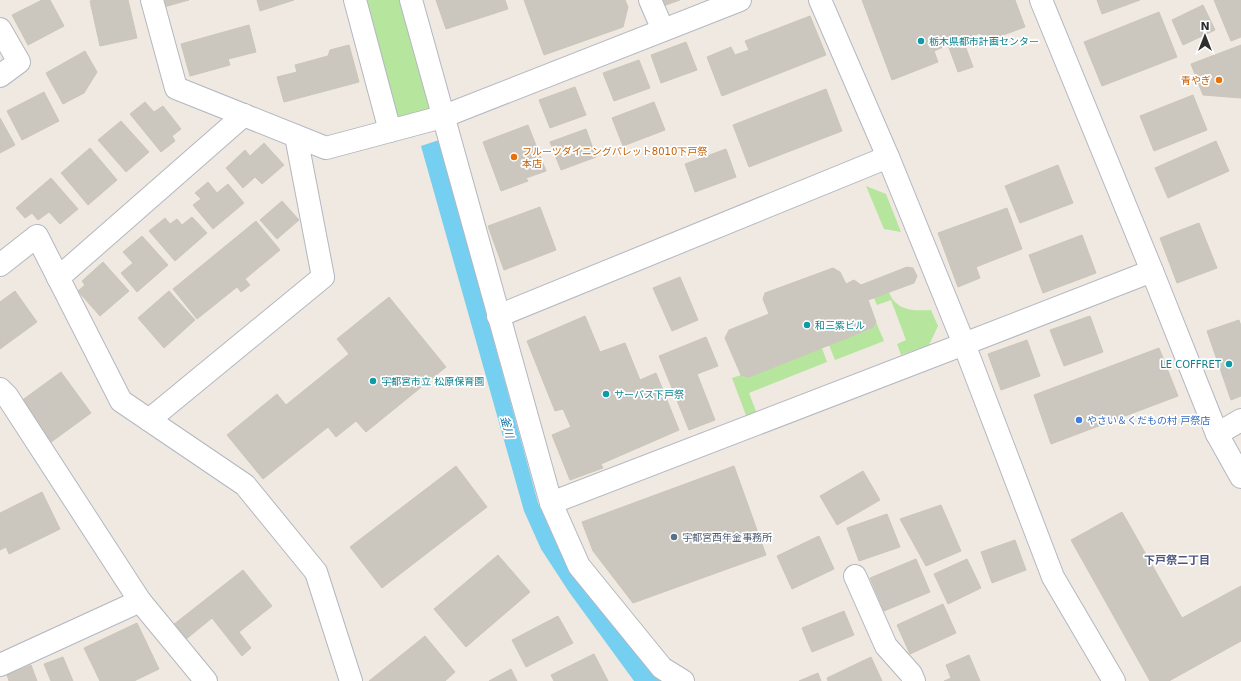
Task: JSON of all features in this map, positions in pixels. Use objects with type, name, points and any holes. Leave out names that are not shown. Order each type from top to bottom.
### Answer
[{"type":"street","points":[[152,0],[176,88],[326,148],[438,118],[740,0]]},
{"type":"street","points":[[355,0],[395,130]]},
{"type":"street","points":[[411,0],[438,118],[498,316],[551,503],[579,566],[662,668],[683,681]]},
{"type":"street","points":[[650,0],[663,30]]},
{"type":"street","points":[[820,0],[888,157],[964,344],[1053,577],[1114,681]]},
{"type":"street","points":[[1041,0],[1217,434],[1241,477]]},
{"type":"street","points":[[0,29],[19,62],[0,76]]},
{"type":"street","points":[[58,278],[244,115]]},
{"type":"street","points":[[149,420],[323,277],[296,136]]},
{"type":"street","points":[[498,316],[888,157]]},
{"type":"street","points":[[0,265],[36,236],[121,401],[246,485],[316,572],[351,681]]},
{"type":"street","points":[[551,503],[1152,271]]},
{"type":"street","points":[[0,388],[7,396],[140,600],[206,681]]},
{"type":"street","points":[[1217,434],[1241,420]]},
{"type":"street","points":[[855,576],[886,646],[911,674],[914,681]]},
{"type":"street","points":[[0,665],[140,600]]},
{"type":"green space","points":[[362,0],[403,0],[433,109],[394,119]]},
{"type":"green space","points":[[866,186],[886,194],[901,232],[884,229]]},
{"type":"green space","points":[[889,292],[896,303],[901,306],[912,310],[931,310],[938,326],[929,345],[901,355],[897,344],[906,340],[891,300],[877,305],[874,298]]},
{"type":"green space","points":[[876,322],[884,341],[835,360],[829,345],[871,329]]},
{"type":"green space","points":[[822,348],[827,362],[749,393],[757,414],[747,418],[732,378],[741,375],[749,377]]},
{"type":"water","name":"釜川","points":[[439,140],[538,503],[570,570],[655,676],[662,681],[634,681],[569,592],[541,549],[524,511],[421,146]]},
{"type":"building","points":[[42,0],[50,0],[64,26],[28,45],[12,15]]},
{"type":"building","points":[[128,0],[137,38],[100,46],[90,1]]},
{"type":"building","points":[[162,0],[189,0],[164,7]]},
{"type":"building","points":[[257,0],[294,0],[260,11]]},
{"type":"building","points":[[436,0],[505,0],[508,9],[446,29]]},
{"type":"building","points":[[524,0],[625,0],[628,7],[623,27],[544,55]]},
{"type":"building","points":[[661,0],[680,0],[663,6]]},
{"type":"building","name":"栃木県都市計画センター","points":[[862,0],[1015,0],[1025,27],[984,42],[980,33],[963,40],[973,67],[958,72],[948,45],[934,51],[938,62],[892,80]]},
{"type":"building","points":[[1097,0],[1140,0],[1102,14]]},
{"type":"building","points":[[1214,0],[1241,0],[1241,37],[1231,41]]},
{"type":"building","points":[[1203,5],[1215,30],[1183,45],[1172,20]]},
{"type":"building","points":[[1159,12],[1177,57],[1102,86],[1084,42]]},
{"type":"building","points":[[810,16],[826,55],[722,96],[707,57],[731,47],[735,55],[749,50],[745,41]]},
{"type":"building","points":[[249,25],[256,52],[228,59],[230,65],[190,76],[181,44]]},
{"type":"building","points":[[686,42],[697,70],[661,83],[651,55]]},
{"type":"building","points":[[349,45],[359,82],[284,102],[277,77],[297,72],[295,65],[328,56],[330,50]]},
{"type":"building","name":"青やぎ","points":[[1241,45],[1241,98],[1203,95],[1191,64]]},
{"type":"building","points":[[85,51],[97,72],[84,93],[63,104],[46,73]]},
{"type":"building","points":[[639,60],[650,88],[614,101],[603,73]]},
{"type":"building","points":[[575,87],[586,115],[550,128],[539,100]]},
{"type":"building","points":[[826,89],[842,131],[749,167],[733,125]]},
{"type":"building","points":[[44,92],[59,121],[22,140],[7,111]]},
{"type":"building","points":[[1193,95],[1207,130],[1154,151],[1140,116]]},
{"type":"building","points":[[145,102],[154,112],[163,106],[181,129],[172,136],[175,141],[161,152],[130,114]]},
{"type":"building","points":[[654,102],[665,130],[623,146],[612,118]]},
{"type":"building","points":[[0,118],[15,145],[0,153]]},
{"type":"building","points":[[121,121],[149,152],[126,172],[98,140]]},
{"type":"building","name":"フルーツダイニングパレット8010下戸祭 本店","points":[[528,125],[546,171],[526,178],[528,181],[501,191],[483,142]]},
{"type":"building","points":[[586,129],[596,157],[561,170],[550,142]]},
{"type":"building","points":[[1216,141],[1229,171],[1168,198],[1155,168]]},
{"type":"building","points":[[264,143],[284,165],[262,184],[255,177],[243,188],[226,168],[245,150],[250,156]]},
{"type":"building","points":[[90,148],[117,180],[88,205],[61,173]]},
{"type":"building","points":[[726,149],[736,177],[695,192],[685,164]]},
{"type":"building","points":[[1058,165],[1073,203],[1020,223],[1005,186]]},
{"type":"building","points":[[51,178],[78,209],[60,224],[49,212],[38,220],[32,213],[25,218],[16,208]]},
{"type":"building","points":[[208,182],[217,193],[228,184],[244,203],[213,229],[193,205],[201,199],[195,193]]},
{"type":"building","points":[[282,201],[299,220],[277,239],[260,220]]},
{"type":"building","points":[[540,207],[556,250],[504,270],[488,226]]},
{"type":"building","points":[[1007,208],[1022,249],[976,267],[980,278],[958,287],[938,233]]},
{"type":"building","points":[[192,217],[207,233],[175,261],[149,231],[165,218],[170,224],[177,219],[182,225]]},
{"type":"building","points":[[256,221],[280,250],[245,279],[250,285],[241,292],[237,287],[197,319],[173,289]]},
{"type":"building","points":[[1199,223],[1217,268],[1177,283],[1160,238]]},
{"type":"building","points":[[1082,235],[1096,273],[1043,293],[1029,255]]},
{"type":"building","points":[[142,236],[168,265],[137,292],[121,273],[133,263],[123,252]]},
{"type":"building","points":[[103,262],[129,291],[100,316],[78,291],[85,285],[82,281]]},
{"type":"building","name":"和三紫ビル","points":[[907,267],[913,268],[917,276],[914,283],[868,300],[876,322],[872,328],[749,377],[741,375],[725,338],[729,330],[769,314],[763,299],[765,293],[833,268],[840,272],[846,284],[854,280],[861,285]]},
{"type":"building","points":[[680,277],[698,320],[672,331],[653,288]]},
{"type":"building","points":[[15,291],[37,322],[0,349],[0,302]]},
{"type":"building","points":[[169,291],[195,320],[164,348],[138,318]]},
{"type":"building","name":"宇都宮市立 松原保育園","points":[[389,297],[446,367],[366,432],[356,421],[336,437],[328,427],[263,479],[227,435],[277,394],[286,405],[349,354],[337,339]]},
{"type":"building","name":"サーパス下戸祭","points":[[585,316],[600,352],[625,343],[640,380],[656,373],[679,430],[601,464],[603,468],[570,480],[552,435],[571,427],[563,409],[555,411],[527,341]]},
{"type":"building","points":[[1090,316],[1103,352],[1064,366],[1050,330]]},
{"type":"building","name":"LE COFFRET","points":[[1239,320],[1241,326],[1241,396],[1231,400],[1207,331]]},
{"type":"building","points":[[706,337],[718,366],[697,374],[715,420],[689,430],[659,356]]},
{"type":"building","points":[[1027,340],[1040,376],[1001,390],[988,354]]},
{"type":"building","name":"やさい＆くだもの村 戸祭店","points":[[1159,348],[1178,396],[1051,444],[1034,395]]},
{"type":"building","points":[[61,372],[91,413],[47,445],[17,404]]},
{"type":"building","points":[[456,466],[487,507],[382,588],[350,547]]},
{"type":"building","name":"宇都宮西年金事務所","points":[[734,466],[766,555],[633,603],[593,551],[582,522]]},
{"type":"building","points":[[863,471],[880,500],[837,525],[820,496]]},
{"type":"building","points":[[42,492],[60,529],[9,554],[6,547],[0,550],[0,513]]},
{"type":"building","points":[[941,505],[961,551],[926,566],[900,519]]},
{"type":"building","points":[[1122,512],[1182,618],[1241,586],[1241,641],[1169,681],[1150,681],[1071,540]]},
{"type":"building","points":[[887,514],[900,547],[859,561],[847,528]]},
{"type":"building","points":[[819,536],[834,569],[792,589],[777,556]]},
{"type":"building","points":[[1015,540],[1026,570],[992,583],[981,552]]},
{"type":"building","points":[[498,555],[530,592],[466,647],[434,609]]},
{"type":"building","points":[[916,559],[930,592],[884,611],[870,578]]},
{"type":"building","points":[[967,559],[981,588],[948,604],[934,574]]},
{"type":"building","points":[[243,570],[272,606],[239,632],[251,648],[242,656],[212,618],[185,640],[173,625]]},
{"type":"building","points":[[943,604],[956,633],[910,654],[897,625]]},
{"type":"building","points":[[844,611],[854,635],[812,652],[802,628]]},
{"type":"building","points":[[558,616],[573,643],[526,667],[512,640]]},
{"type":"building","points":[[137,623],[159,669],[134,681],[100,681],[84,648]]},
{"type":"building","points":[[425,636],[455,672],[445,681],[369,681]]},
{"type":"building","points":[[594,654],[608,681],[554,681],[551,675]]},
{"type":"building","points":[[969,655],[980,681],[944,681],[951,678],[946,665]]},
{"type":"building","points":[[63,657],[73,681],[51,681],[44,664]]},
{"type":"building","points":[[871,657],[882,681],[828,681],[827,678]]},
{"type":"building","points":[[31,665],[37,681],[9,681],[7,675]]},
{"type":"building","points":[[511,669],[517,681],[489,681]]},
{"type":"building","points":[[818,673],[821,681],[799,681]]},
{"type":"place","name":"栃木県都市計画センター","points":[[921,41]]},
{"type":"place","name":"青やぎ","points":[[1219,80]]},
{"type":"place","name":"フルーツダイニングパレット8010下戸祭 本店","points":[[514,157]]},
{"type":"place","name":"和三紫ビル","points":[[807,325]]},
{"type":"place","name":"LE COFFRET","points":[[1229,364]]},
{"type":"place","name":"宇都宮市立 松原保育園","points":[[373,381]]},
{"type":"place","name":"サーパス下戸祭","points":[[606,394]]},
{"type":"place","name":"やさい＆くだもの村 戸祭店","points":[[1079,420]]},
{"type":"place","name":"宇都宮西年金事務所","points":[[674,537]]},
{"type":"district","name":"下戸祭二丁目","points":[[1177,560]]}]
